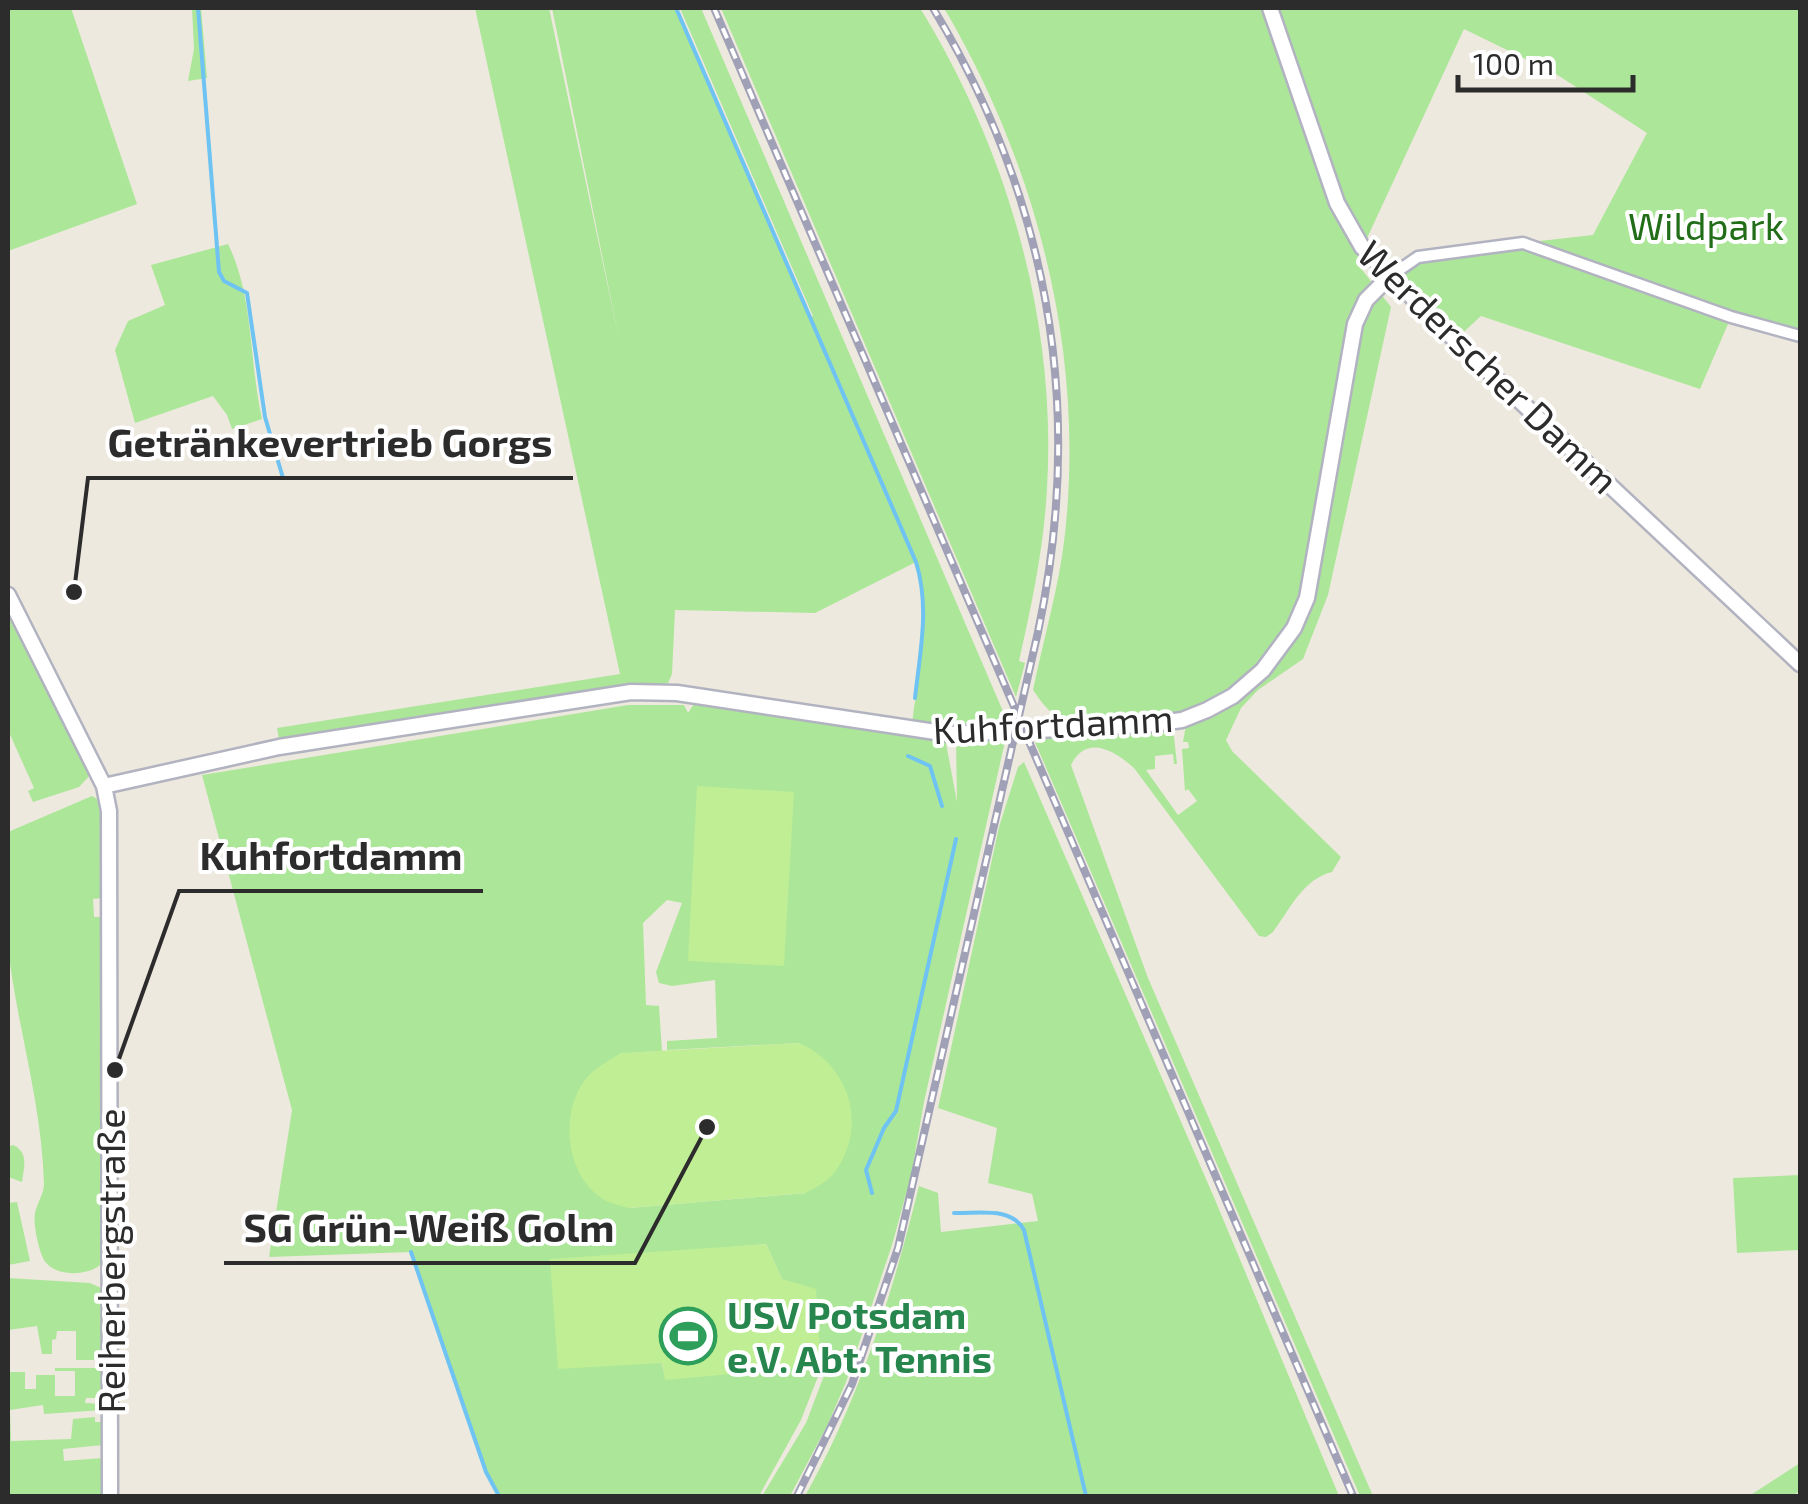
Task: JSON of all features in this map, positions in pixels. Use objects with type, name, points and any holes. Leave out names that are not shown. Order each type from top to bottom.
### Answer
[{"type":"street","name":"Werderscher Damm","points":[[1270,8],[1337,203],[1354,235],[1390,277],[1800,664]]},
{"type":"street","name":"Kuhfortdamm","points":[[104,786],[279,747],[632,692],[677,693],[949,734],[1144,725],[1190,717],[1233,696],[1253,681],[1294,628],[1308,598],[1317,555],[1355,324],[1366,300],[1418,258],[1523,243],[1731,316],[1800,336]]},
{"type":"street","points":[[8,595],[104,786]]},
{"type":"street","name":"Reiherbergstraße","points":[[104,786],[109,828],[110,1496]]},
{"type":"green space","points":[[8,8],[71,8],[137,204],[8,251]]},
{"type":"green space","points":[[192,8],[201,8],[207,78],[188,81],[194,49]]},
{"type":"green space","points":[[475,8],[549,8],[619,339],[552,8],[676,8],[813,316],[680,8],[701,8],[1008,723],[949,729],[912,724],[924,622],[916,562],[815,613],[675,610],[672,674],[668,683],[280,744],[277,728],[620,674]]},
{"type":"green space","points":[[721,8],[920,8],[978,119],[1020,238],[1044,362],[1047,488],[1033,596],[1019,661],[1025,663],[1016,697]]},
{"type":"green space","name":"Wildpark","points":[[944,8],[1800,8],[1800,336],[1731,317],[1700,389],[1481,316],[1455,340],[1389,277],[1408,263],[1450,251],[1593,235],[1647,133],[1556,74],[1464,29],[1356,262],[1391,307],[1328,595],[1303,659],[1258,690],[1241,708],[1226,740],[1232,751],[1341,857],[1332,872],[1305,888],[1273,932],[1259,936],[1134,768],[1102,748],[1085,750],[1071,765],[1148,978],[1373,1496],[1360,1496],[1032,735],[1173,728],[1177,764],[1173,754],[1155,756],[1155,769],[1146,770],[1178,815],[1197,801],[1188,789],[1185,791],[1182,749],[1189,748],[1188,742],[1183,742],[1186,725],[1236,701],[1270,672],[1185,714],[1142,719],[1060,718],[1033,690],[1065,534],[1068,397],[1060,329],[1047,262],[1005,131]]},
{"type":"green space","points":[[228,244],[247,307],[262,419],[232,429],[213,396],[135,423],[115,350],[128,321],[165,305],[151,265]]},
{"type":"green space","points":[[8,607],[91,774],[79,787],[33,802],[28,791],[34,788],[8,730]]},
{"type":"green space","points":[[696,701],[945,738],[957,802],[956,740],[1006,737],[911,1176],[846,1382],[790,1496],[762,1496],[806,1423],[825,1373],[819,1374],[801,1420],[759,1496],[499,1496],[486,1472],[411,1252],[269,1257],[292,1110],[202,775],[628,705],[684,705],[688,713]],"holes":[[[667,900],[682,903],[656,972],[659,983],[672,986],[715,980],[717,1038],[667,1041],[667,1050],[799,1043],[806,1193],[629,1208],[586,1079],[621,1056],[662,1051],[659,1006],[646,1005],[643,923]],[[766,1244],[782,1279],[666,1380],[633,1255]]]},
{"type":"green space","points":[[1024,762],[1339,1496],[805,1496],[858,1384],[898,1267],[919,1186],[938,1193],[941,1232],[1038,1221],[1032,1194],[988,1183],[997,1128],[938,1108],[999,827],[1018,767]]},
{"type":"green space","points":[[697,786],[794,792],[784,966],[688,961]]},
{"type":"green space","points":[[92,796],[102,814],[102,898],[93,899],[94,917],[102,917],[103,1262],[90,1271],[72,1273],[48,1265],[35,1229],[35,1213],[44,1188],[42,1154],[8,948],[8,832]]},
{"type":"green space","points":[[799,1043],[830,1065],[841,1080],[852,1114],[846,1151],[834,1173],[818,1186],[805,1193],[629,1208],[606,1201],[582,1178],[571,1146],[571,1112],[584,1081],[606,1062],[621,1053]]},
{"type":"green space","points":[[13,1145],[23,1156],[22,1182],[8,1177],[8,1147]]},
{"type":"green space","points":[[1800,1175],[1800,1250],[1737,1253],[1733,1178]]},
{"type":"green space","points":[[17,1202],[30,1261],[8,1265],[8,1203]]},
{"type":"green space","name":"USV Potsdam e.V. Abt. Tennis","points":[[766,1244],[782,1279],[816,1289],[821,1366],[665,1380],[662,1363],[558,1369],[550,1259]]},
{"type":"green space","points":[[8,1278],[90,1283],[101,1288],[103,1360],[76,1360],[76,1331],[57,1331],[52,1354],[42,1354],[37,1326],[8,1330]]},
{"type":"green space","points":[[55,1368],[103,1368],[103,1398],[86,1398],[85,1403],[103,1404],[103,1410],[44,1414],[43,1405],[10,1410],[11,1441],[71,1439],[73,1419],[95,1417],[95,1422],[103,1422],[103,1445],[63,1449],[64,1461],[103,1458],[103,1496],[8,1496],[8,1372],[25,1372],[25,1389],[36,1389],[36,1375],[55,1375],[55,1396],[75,1396],[75,1371]]},
{"type":"green space","points":[[1800,1463],[1800,1491],[1792,1496],[1749,1496]]},
{"type":"waterway","points":[[198,8],[219,272],[224,281],[247,293],[265,417],[283,478]]},
{"type":"waterway","points":[[676,8],[916,562],[923,613],[915,698]]},
{"type":"waterway","points":[[908,756],[930,766],[942,806]]},
{"type":"waterway","points":[[872,1193],[866,1170],[896,1111],[956,839]]},
{"type":"waterway","points":[[954,1213],[1002,1214],[1024,1230],[1086,1496]]},
{"type":"waterway","points":[[411,1252],[486,1472],[499,1496]]},
{"type":"railway","points":[[714,8],[1353,1496]]},
{"type":"railway","points":[[797,1496],[852,1384],[898,1248],[1038,632],[1052,549],[1058,468],[1056,388],[1047,310],[1030,232],[1005,156],[973,81],[933,8]]},
{"type":"place","name":"Getränkevertrieb Gorgs","points":[[74,592]]},
{"type":"place","name":"Kuhfortdamm","points":[[115,1070]]},
{"type":"place","name":"SG Grün-Weiß Golm","points":[[707,1127]]},
{"type":"place","name":"USV Potsdam e.V. Abt. Tennis","points":[[688,1336]]}]
